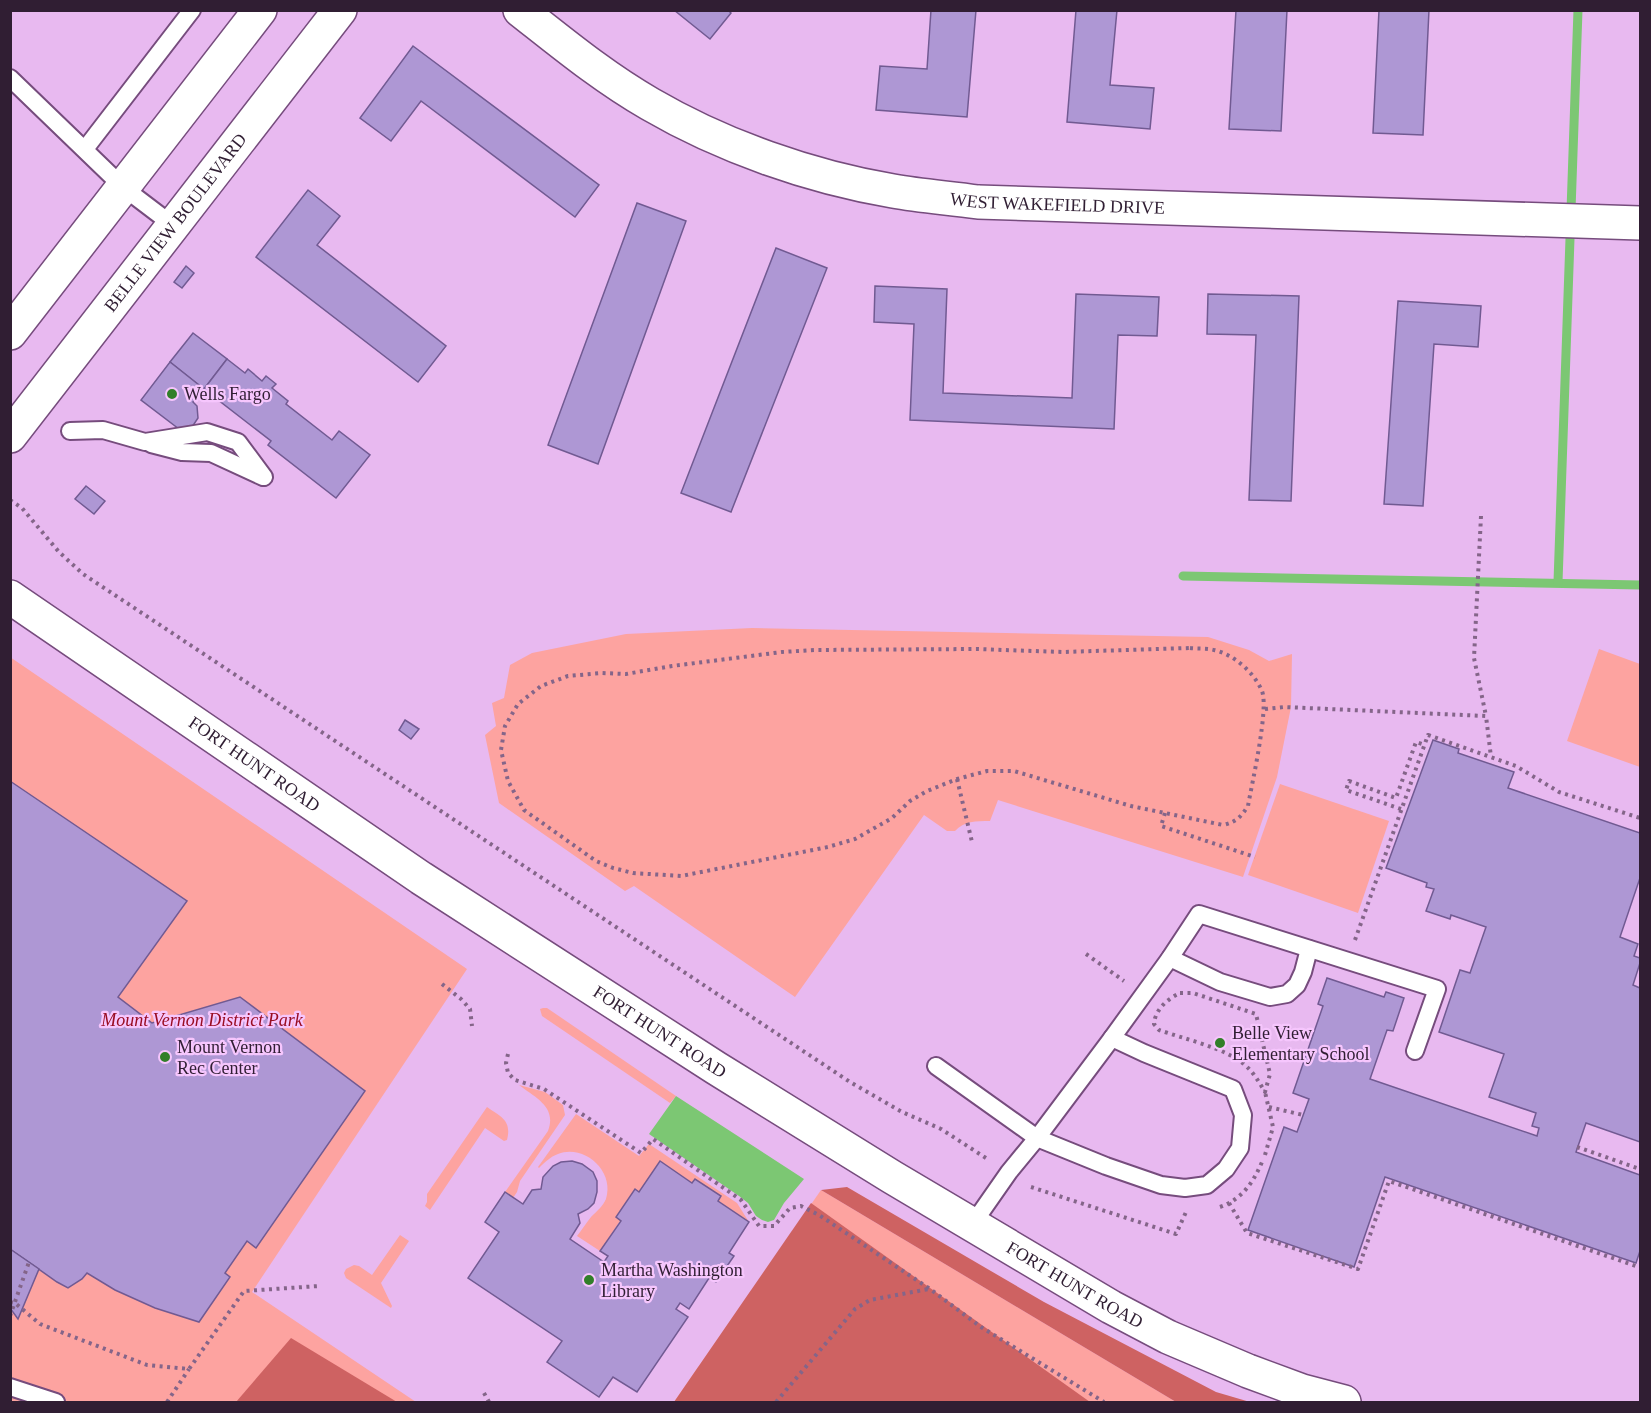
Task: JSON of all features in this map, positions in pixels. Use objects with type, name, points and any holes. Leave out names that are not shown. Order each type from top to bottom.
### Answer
[{"type":"main road","points":[[10,333],[260,10]]},
{"type":"main road","name":"BELLE VIEW BOULEVARD","points":[[10,436],[340,10]]},
{"type":"main road","name":"WEST WAKEFIELD DRIVE","points":[[520,10],[600,72],[650,104],[697,129],[752,152],[808,171],[892,191],[978,202],[1641,223]]},
{"type":"main road","name":"FORT HUNT ROAD","points":[[10,597],[421,878],[726,1074],[972,1225],[1111,1307],[1168,1337],[1302,1391],[1344,1402]]},
{"type":"lane","points":[[85,149],[192,10]]},
{"type":"lane","points":[[10,78],[124,188],[174,226]]},
{"type":"lane","points":[[70,431],[103,430],[145,442],[207,432],[238,442],[264,477]]},
{"type":"lane","points":[[972,1225],[1009,1172],[1112,1038],[1199,914],[1437,989],[1415,1051]]},
{"type":"lane","points":[[1170,958],[1220,982],[1270,997],[1287,994],[1297,985],[1309,949]]},
{"type":"lane","points":[[936,1066],[1037,1138],[1161,1185],[1185,1188],[1207,1185],[1226,1169],[1240,1148],[1243,1115],[1233,1089],[1112,1038]]},
{"type":"lane","points":[[10,1387],[56,1402]]},
{"type":"path","points":[[10,500],[22,508],[59,552],[83,574],[850,1082],[902,1112],[940,1129],[991,1161]]},
{"type":"path","points":[[1481,516],[1474,658],[1486,716],[1491,757]]},
{"type":"path","points":[[1190,648],[1215,650],[1236,659],[1251,674],[1262,691],[1265,709],[1248,806],[1235,822],[1223,825],[1165,813],[1109,800],[1014,771],[987,771],[957,778],[927,791],[910,801],[892,818],[855,839],[828,847],[681,876],[633,873],[596,861],[524,810],[508,782],[501,750],[505,726],[518,704],[541,686],[568,676],[602,673],[626,674],[672,666],[814,650],[976,649],[1062,652],[1190,648]]},
{"type":"path","points":[[1265,709],[1284,707],[1486,716]]},
{"type":"path","points":[[1353,945],[1428,735],[1516,766],[1559,792],[1641,818]]},
{"type":"path","points":[[1401,809],[1346,790],[1349,781],[1396,798],[1416,742],[1425,745]]},
{"type":"path","points":[[957,778],[972,842]]},
{"type":"path","points":[[1165,813],[1161,826],[1255,856]]},
{"type":"path","points":[[1086,954],[1126,982]]},
{"type":"path","points":[[442,984],[470,1008],[472,1026]]},
{"type":"path","points":[[1180,993],[1193,993],[1256,1014],[1270,1074],[1265,1092],[1255,1075],[1243,1063],[1226,1053],[1159,1030],[1154,1024],[1154,1018],[1161,1007],[1171,997],[1180,993]]},
{"type":"path","points":[[508,1054],[506,1063],[508,1073],[515,1080],[544,1089],[641,1152],[653,1139],[741,1200],[759,1226],[774,1226],[790,1208],[801,1206],[819,1215],[981,1326],[1104,1402]]},
{"type":"path","points":[[1269,1107],[1303,1115]]},
{"type":"path","points":[[1577,1147],[1641,1169]]},
{"type":"path","points":[[1229,1203],[1247,1233],[1358,1269],[1389,1181],[1636,1266],[1641,1264]]},
{"type":"path","points":[[10,1316],[13,1302],[29,1262]]},
{"type":"path","points":[[167,1402],[244,1292],[319,1287]]},
{"type":"path","points":[[777,1402],[855,1309],[870,1300],[930,1289]]},
{"type":"path","points":[[13,1302],[40,1324],[147,1365],[189,1369]]},
{"type":"path","points":[[484,1393],[489,1402]]},
{"type":"green space","points":[[752,628],[1208,637],[1249,650],[1269,661],[1292,654],[1291,707],[1277,777],[1243,877],[998,800],[990,821],[966,823],[955,831],[947,831],[924,815],[795,997],[634,886],[625,891],[499,803],[485,735],[496,726],[492,703],[504,698],[510,665],[532,653],[626,634]]},
{"type":"green space","points":[[1599,649],[1640,664],[1640,767],[1567,741]]},
{"type":"green space","name":"Mount Vernon District Park","points":[[10,657],[467,969],[252,1292],[416,1402],[11,1402]]},
{"type":"green space","points":[[1280,784],[1389,821],[1358,913],[1248,875]]},
{"type":"green space","points":[[547,1008],[676,1096],[670,1103],[542,1016],[540,1009]]},
{"type":"green space","points":[[519,1085],[545,1092],[563,1105],[565,1115],[520,1181],[513,1198],[505,1192],[548,1131],[550,1123],[550,1116],[543,1104]]},
{"type":"green space","points":[[487,1107],[507,1123],[507,1140],[504,1141],[485,1128],[430,1210],[425,1206],[427,1194]]},
{"type":"green space","points":[[576,1114],[639,1156],[649,1144],[737,1203],[749,1222],[660,1161],[600,1251],[577,1236],[606,1199],[608,1189],[602,1170],[587,1156],[568,1152],[555,1155],[538,1167]]},
{"type":"green space","points":[[821,1190],[1176,1402],[674,1402]]},
{"type":"green space","points":[[400,1235],[409,1241],[381,1283],[391,1308],[346,1278],[344,1273],[346,1269],[354,1265],[372,1275]]},
{"type":"shaded area","points":[[676,1096],[804,1179],[784,1203],[774,1220],[768,1222],[756,1216],[748,1203],[739,1196],[649,1134]]},
{"type":"shaded area","points":[[847,1187],[1044,1302],[1216,1392],[1250,1402],[1176,1402],[821,1190]]},
{"type":"shaded area","points":[[811,1203],[1090,1402],[674,1402]]},
{"type":"shaded area","points":[[291,1338],[397,1402],[236,1402]]},
{"type":"building","points":[[674,10],[728,10],[731,13],[710,39]]},
{"type":"building","points":[[931,10],[976,10],[967,117],[876,110],[880,66],[927,69]]},
{"type":"building","points":[[1076,10],[1117,10],[1110,85],[1154,88],[1150,129],[1067,122]]},
{"type":"building","points":[[1236,10],[1287,10],[1281,131],[1229,129]]},
{"type":"building","points":[[1379,10],[1429,10],[1423,135],[1373,133]]},
{"type":"building","points":[[413,46],[599,185],[575,217],[421,101],[391,141],[360,118]]},
{"type":"building","points":[[308,190],[340,216],[317,245],[446,346],[418,382],[256,257]]},
{"type":"building","points":[[637,203],[686,221],[598,464],[548,445]]},
{"type":"building","points":[[776,248],[827,268],[731,512],[681,493]]},
{"type":"building","points":[[186,266],[194,273],[182,288],[174,282]]},
{"type":"building","points":[[875,286],[947,289],[943,393],[1072,398],[1076,294],[1159,297],[1157,336],[1118,335],[1114,429],[910,420],[914,324],[874,322]]},
{"type":"building","points":[[1208,294],[1299,296],[1291,501],[1249,500],[1256,335],[1207,334]]},
{"type":"building","points":[[1398,301],[1481,306],[1478,347],[1434,344],[1423,506],[1384,504]]},
{"type":"building","points":[[193,333],[227,359],[204,389],[170,362]]},
{"type":"building","points":[[227,359],[245,373],[248,369],[262,381],[266,376],[276,384],[272,388],[288,401],[286,404],[332,440],[339,431],[370,455],[336,498],[268,445],[271,441],[204,389]]},
{"type":"building","name":"Wells Fargo","points":[[170,362],[204,389],[193,402],[197,406],[198,418],[192,427],[179,429],[141,400]]},
{"type":"building","points":[[86,486],[105,501],[94,514],[75,499]]},
{"type":"building","points":[[405,720],[419,729],[411,739],[399,730]]},
{"type":"building","points":[[1433,740],[1459,749],[1458,753],[1514,772],[1508,788],[1640,833],[1640,878],[1620,937],[1638,944],[1634,956],[1640,958],[1633,985],[1640,988],[1640,1142],[1586,1123],[1576,1152],[1640,1175],[1640,1251],[1636,1263],[1385,1177],[1354,1267],[1248,1230],[1284,1127],[1297,1132],[1309,1099],[1293,1093],[1323,1006],[1318,1004],[1327,978],[1384,997],[1386,992],[1404,998],[1393,1031],[1387,1030],[1370,1079],[1537,1136],[1539,1128],[1532,1126],[1536,1113],[1489,1097],[1504,1054],[1439,1032],[1460,970],[1470,973],[1486,927],[1451,915],[1450,919],[1426,911],[1434,889],[1426,887],[1427,883],[1386,868]]},
{"type":"building","name":"Mount Vernon Rec Center","points":[[10,781],[187,901],[118,997],[152,1023],[240,997],[365,1091],[256,1248],[247,1241],[225,1273],[230,1277],[199,1322],[155,1308],[115,1290],[87,1273],[68,1288],[10,1249]]},
{"type":"building","name":"Martha Washington Library","points":[[572,1161],[582,1164],[593,1172],[597,1181],[597,1192],[594,1203],[578,1214],[580,1223],[570,1239],[604,1262],[608,1256],[600,1251],[621,1221],[616,1217],[635,1189],[639,1192],[660,1161],[692,1183],[695,1179],[721,1196],[718,1201],[749,1222],[729,1253],[734,1256],[716,1282],[709,1278],[689,1309],[680,1303],[676,1309],[688,1317],[637,1392],[613,1377],[599,1397],[547,1362],[562,1341],[468,1278],[499,1232],[485,1222],[505,1192],[523,1204],[532,1190],[541,1189],[543,1177],[553,1166],[561,1162]]},
{"type":"building","points":[[10,1249],[39,1269],[18,1319],[10,1308]]},
{"type":"waterway","points":[[1558,582],[1578,10]]},
{"type":"waterway","points":[[1183,576],[1640,585]]},
{"type":"place","name":"Wells Fargo","points":[[172,394]]},
{"type":"place","name":"Belle View Elementary School","points":[[1220,1043]]},
{"type":"place","name":"Mount Vernon Rec Center","points":[[165,1057]]},
{"type":"place","name":"Martha Washington Library","points":[[589,1280]]}]
